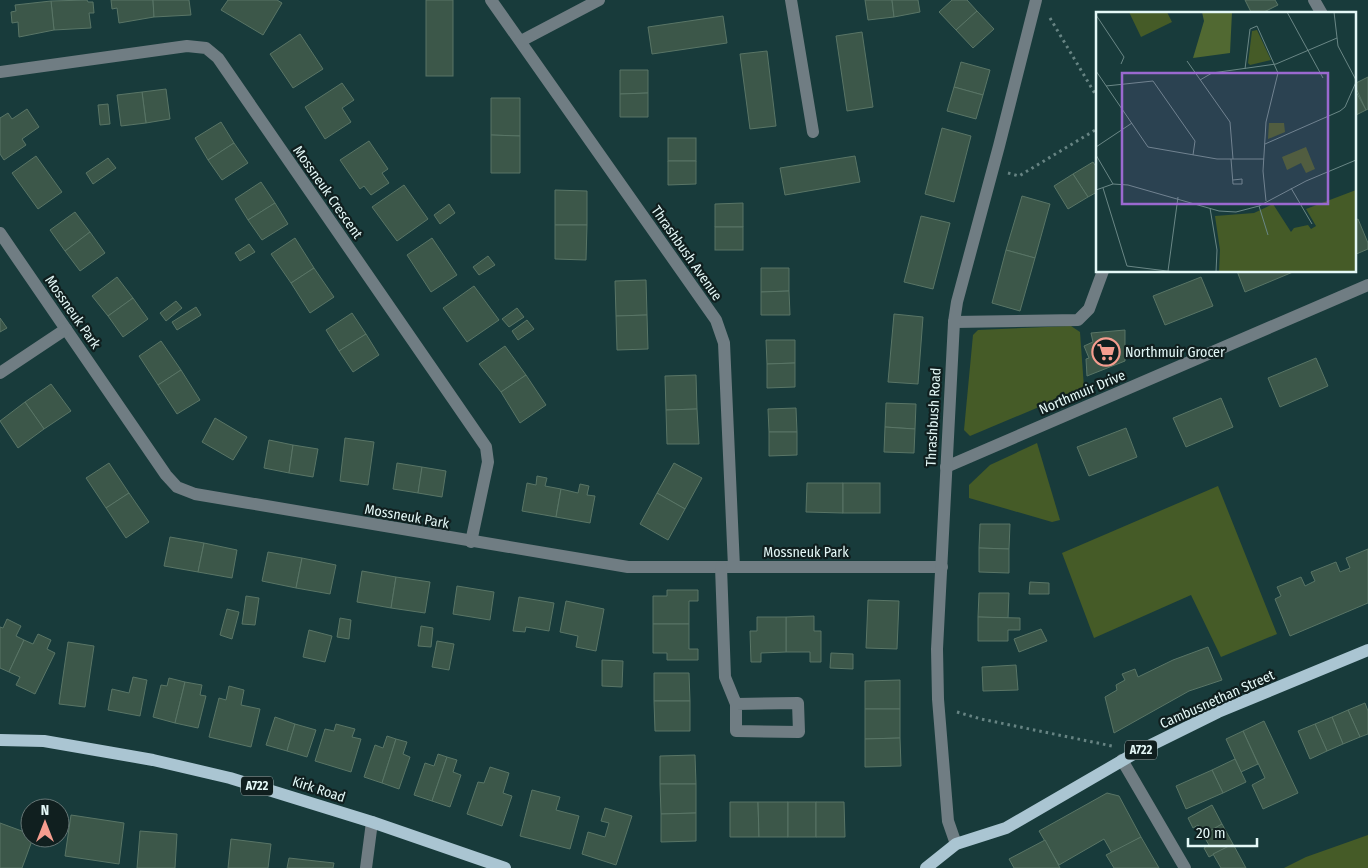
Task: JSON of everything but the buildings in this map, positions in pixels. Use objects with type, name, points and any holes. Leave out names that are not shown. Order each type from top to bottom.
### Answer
[{"type":"main road","name":"Cambusnethan Street","points":[[926,868],[956,844],[1006,828],[1122,760],[1218,712],[1368,650]]},
{"type":"main road","name":"Kirk Road","points":[[0,740],[44,741],[153,760],[230,778],[372,822],[505,868]]},
{"type":"street","name":"Thrashbush Avenue","points":[[491,0],[716,320],[724,343],[728,567],[724,677],[736,704]]},
{"type":"street","points":[[521,42],[599,0]]},
{"type":"street","points":[[791,0],[813,132]]},
{"type":"street","name":"Thrashbush Road","points":[[956,844],[948,821],[938,699],[937,648],[954,322],[956,302],[993,170],[1036,0]]},
{"type":"street","points":[[1314,0],[1321,12]]},
{"type":"street","name":"Mossneuk Crescent","points":[[0,72],[187,46],[206,48],[218,58],[486,447],[488,462],[471,542]]},
{"type":"street","name":"Mossneuk Park","points":[[0,234],[160,467],[177,487],[195,494],[628,567],[942,567]]},
{"type":"street","points":[[954,322],[1078,320],[1089,309],[1102,272]]},
{"type":"street","name":"Northmuir Drive","points":[[946,467],[1368,285]]},
{"type":"street","points":[[0,372],[66,329]]},
{"type":"street","points":[[798,703],[799,732],[736,731],[736,704],[798,703]]},
{"type":"street","points":[[1122,760],[1185,868]]},
{"type":"street","points":[[366,868],[372,822]]},
{"type":"path","points":[[1049,16],[1096,95]]},
{"type":"path","points":[[993,170],[1019,176],[1096,130]]},
{"type":"path","points":[[938,699],[962,715],[1137,752]]},
{"type":"green space","points":[[1071,326],[1080,332],[1084,388],[970,436],[964,430],[973,335],[978,330]]},
{"type":"green space","points":[[1037,443],[1060,520],[1052,522],[969,498],[969,485],[990,465]]},
{"type":"green space","points":[[1218,486],[1277,634],[1221,657],[1191,595],[1094,638],[1062,553]]},
{"type":"green space","points":[[1368,835],[1368,868],[1284,868],[1306,857]]},
{"type":"place","name":"Northmuir Grocer","points":[[1106,352]]}]
